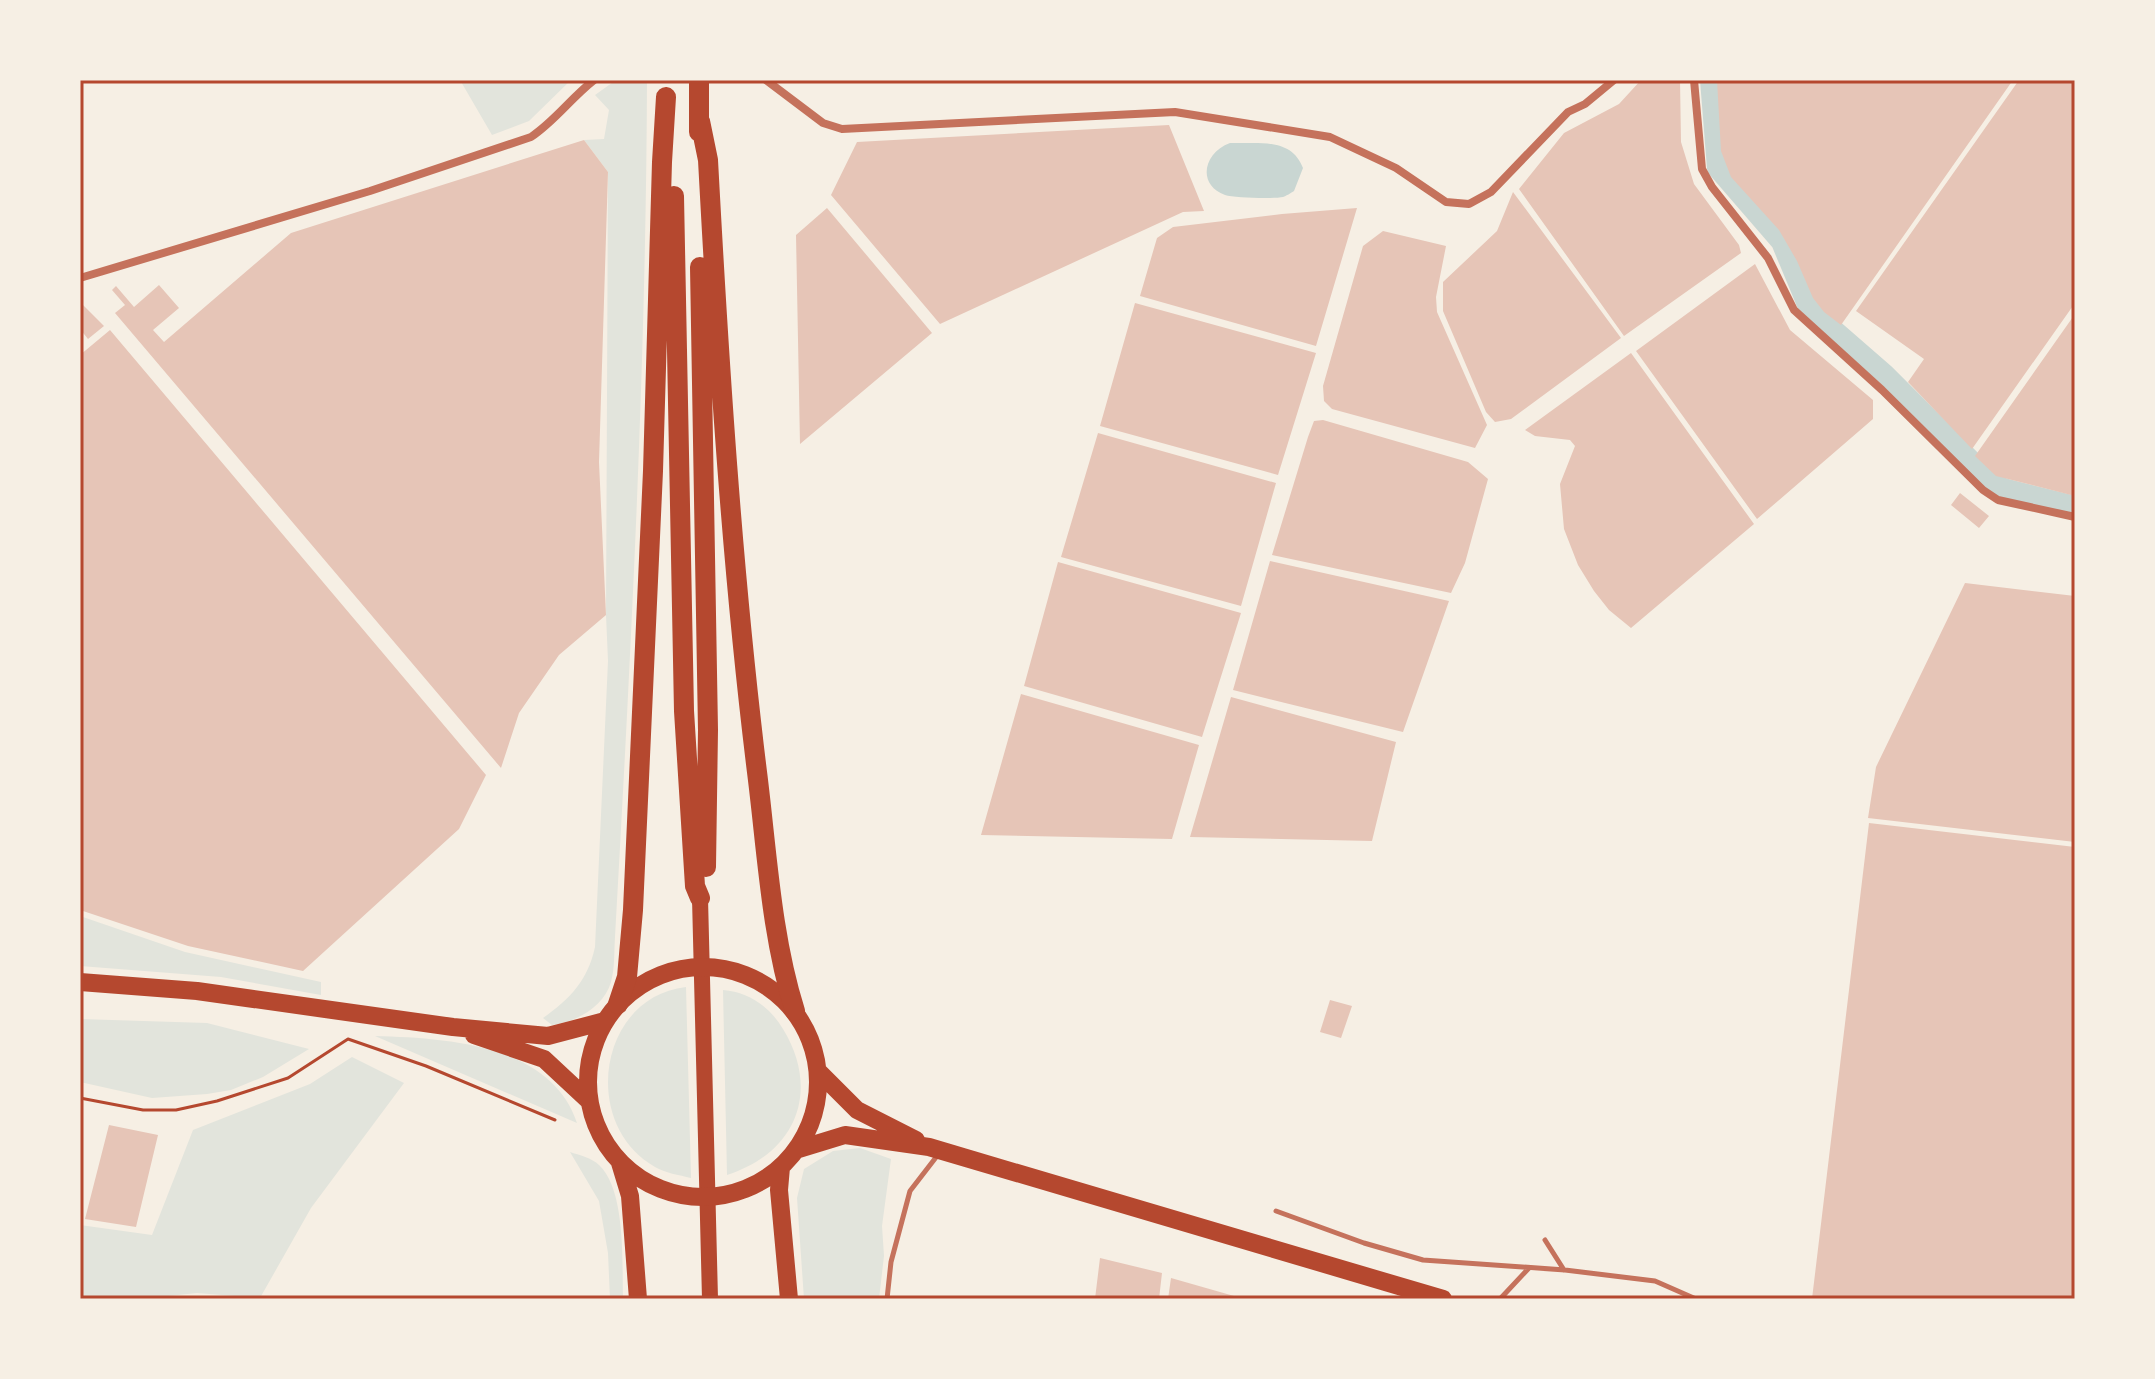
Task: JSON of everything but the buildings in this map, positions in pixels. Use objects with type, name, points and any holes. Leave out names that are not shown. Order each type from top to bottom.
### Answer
[{"type":"highway","points":[[699,80],[697,163],[708,730],[706,886],[700,898]]},
{"type":"highway","points":[[666,89],[673,162],[684,711],[695,886],[700,898]]},
{"type":"highway","points":[[618,1004],[627,977],[633,910],[666,89]]},
{"type":"highway","points":[[700,121],[708,160],[728,476],[752,725],[782,970],[795,1011],[811,1039],[818,1071],[817,1099],[810,1126],[796,1150],[781,1167],[751,1187],[717,1196],[682,1196],[648,1184],[620,1163],[599,1134],[588,1100],[588,1073],[593,1046],[605,1021],[618,1004],[644,983],[664,974],[708,966],[741,972],[761,982],[795,1011]]},
{"type":"highway","points":[[80,982],[197,991],[453,1027],[548,1036],[605,1021]]},
{"type":"highway","points":[[453,1027],[544,1059],[588,1100]]},
{"type":"highway","points":[[818,1071],[857,1110],[935,1148]]},
{"type":"highway","points":[[796,1150],[845,1135],[935,1148],[1443,1299]]},
{"type":"highway","points":[[620,1163],[630,1196],[638,1299]]},
{"type":"highway","points":[[781,1167],[779,1190],[789,1299]]},
{"type":"main road","points":[[700,898],[710,1299]]},
{"type":"street","points":[[80,278],[370,191],[531,137],[546,127],[594,80]]},
{"type":"street","points":[[766,80],[823,123],[842,129],[1175,112],[1330,137],[1396,168],[1446,202],[1469,204],[1491,192],[1568,112],[1585,104],[1614,80]]},
{"type":"street","points":[[1694,80],[1702,169],[1712,187],[1768,258],[1794,310],[1882,390],[1983,490],[1998,500],[2075,517]]},
{"type":"lane","points":[[887,1299],[891,1262],[910,1191],[935,1148]]},
{"type":"lane","points":[[1276,1211],[1364,1243],[1423,1260],[1565,1270],[1655,1281],[1696,1299]]},
{"type":"lane","points":[[1545,1240],[1565,1270]]},
{"type":"lane","points":[[1500,1299],[1530,1267]]},
{"type":"path","points":[[80,1098],[143,1110],[176,1110],[217,1101],[288,1078],[348,1039],[426,1066],[555,1120]]},
{"type":"shaded area","points":[[460,80],[571,80],[529,121],[492,135]]},
{"type":"shaded area","points":[[616,80],[647,80],[641,402],[614,965],[611,982],[596,1006],[570,1021],[552,1025],[543,1018],[562,1004],[583,979],[595,947],[608,661],[608,172],[584,140],[604,139],[609,110],[595,95]]},
{"type":"shaded area","points":[[1230,143],[1272,144],[1290,151],[1303,168],[1294,191],[1283,197],[1263,198],[1230,196],[1216,190],[1207,177],[1209,161]]},
{"type":"shaded area","points":[[80,916],[185,952],[321,982],[321,995],[221,977],[80,966]]},
{"type":"shaded area","points":[[686,987],[691,1178],[655,1167],[631,1148],[616,1123],[609,1094],[609,1065],[618,1037],[633,1013],[656,996]]},
{"type":"shaded area","points":[[723,990],[750,997],[772,1014],[794,1052],[800,1075],[800,1097],[795,1117],[785,1135],[770,1152],[751,1165],[727,1175]]},
{"type":"shaded area","points":[[80,1019],[207,1023],[309,1049],[263,1077],[231,1090],[152,1098],[80,1082]]},
{"type":"shaded area","points":[[375,1036],[463,1044],[520,1061],[544,1076],[564,1097],[577,1123]]},
{"type":"shaded area","points":[[352,1057],[404,1083],[311,1208],[260,1298],[197,1293],[140,1299],[80,1299],[80,1225],[152,1235],[193,1130],[310,1084]]},
{"type":"shaded area","points":[[860,1148],[891,1159],[882,1226],[884,1256],[879,1299],[804,1299],[797,1198],[804,1169],[833,1151]]},
{"type":"shaded area","points":[[570,1152],[599,1165],[614,1191],[621,1228],[623,1299],[610,1299],[608,1253],[599,1201]]},
{"type":"waterway","points":[[1710,80],[1717,168],[1781,242],[1808,307],[1885,374],[1992,481],[2003,488],[2075,506]]}]
